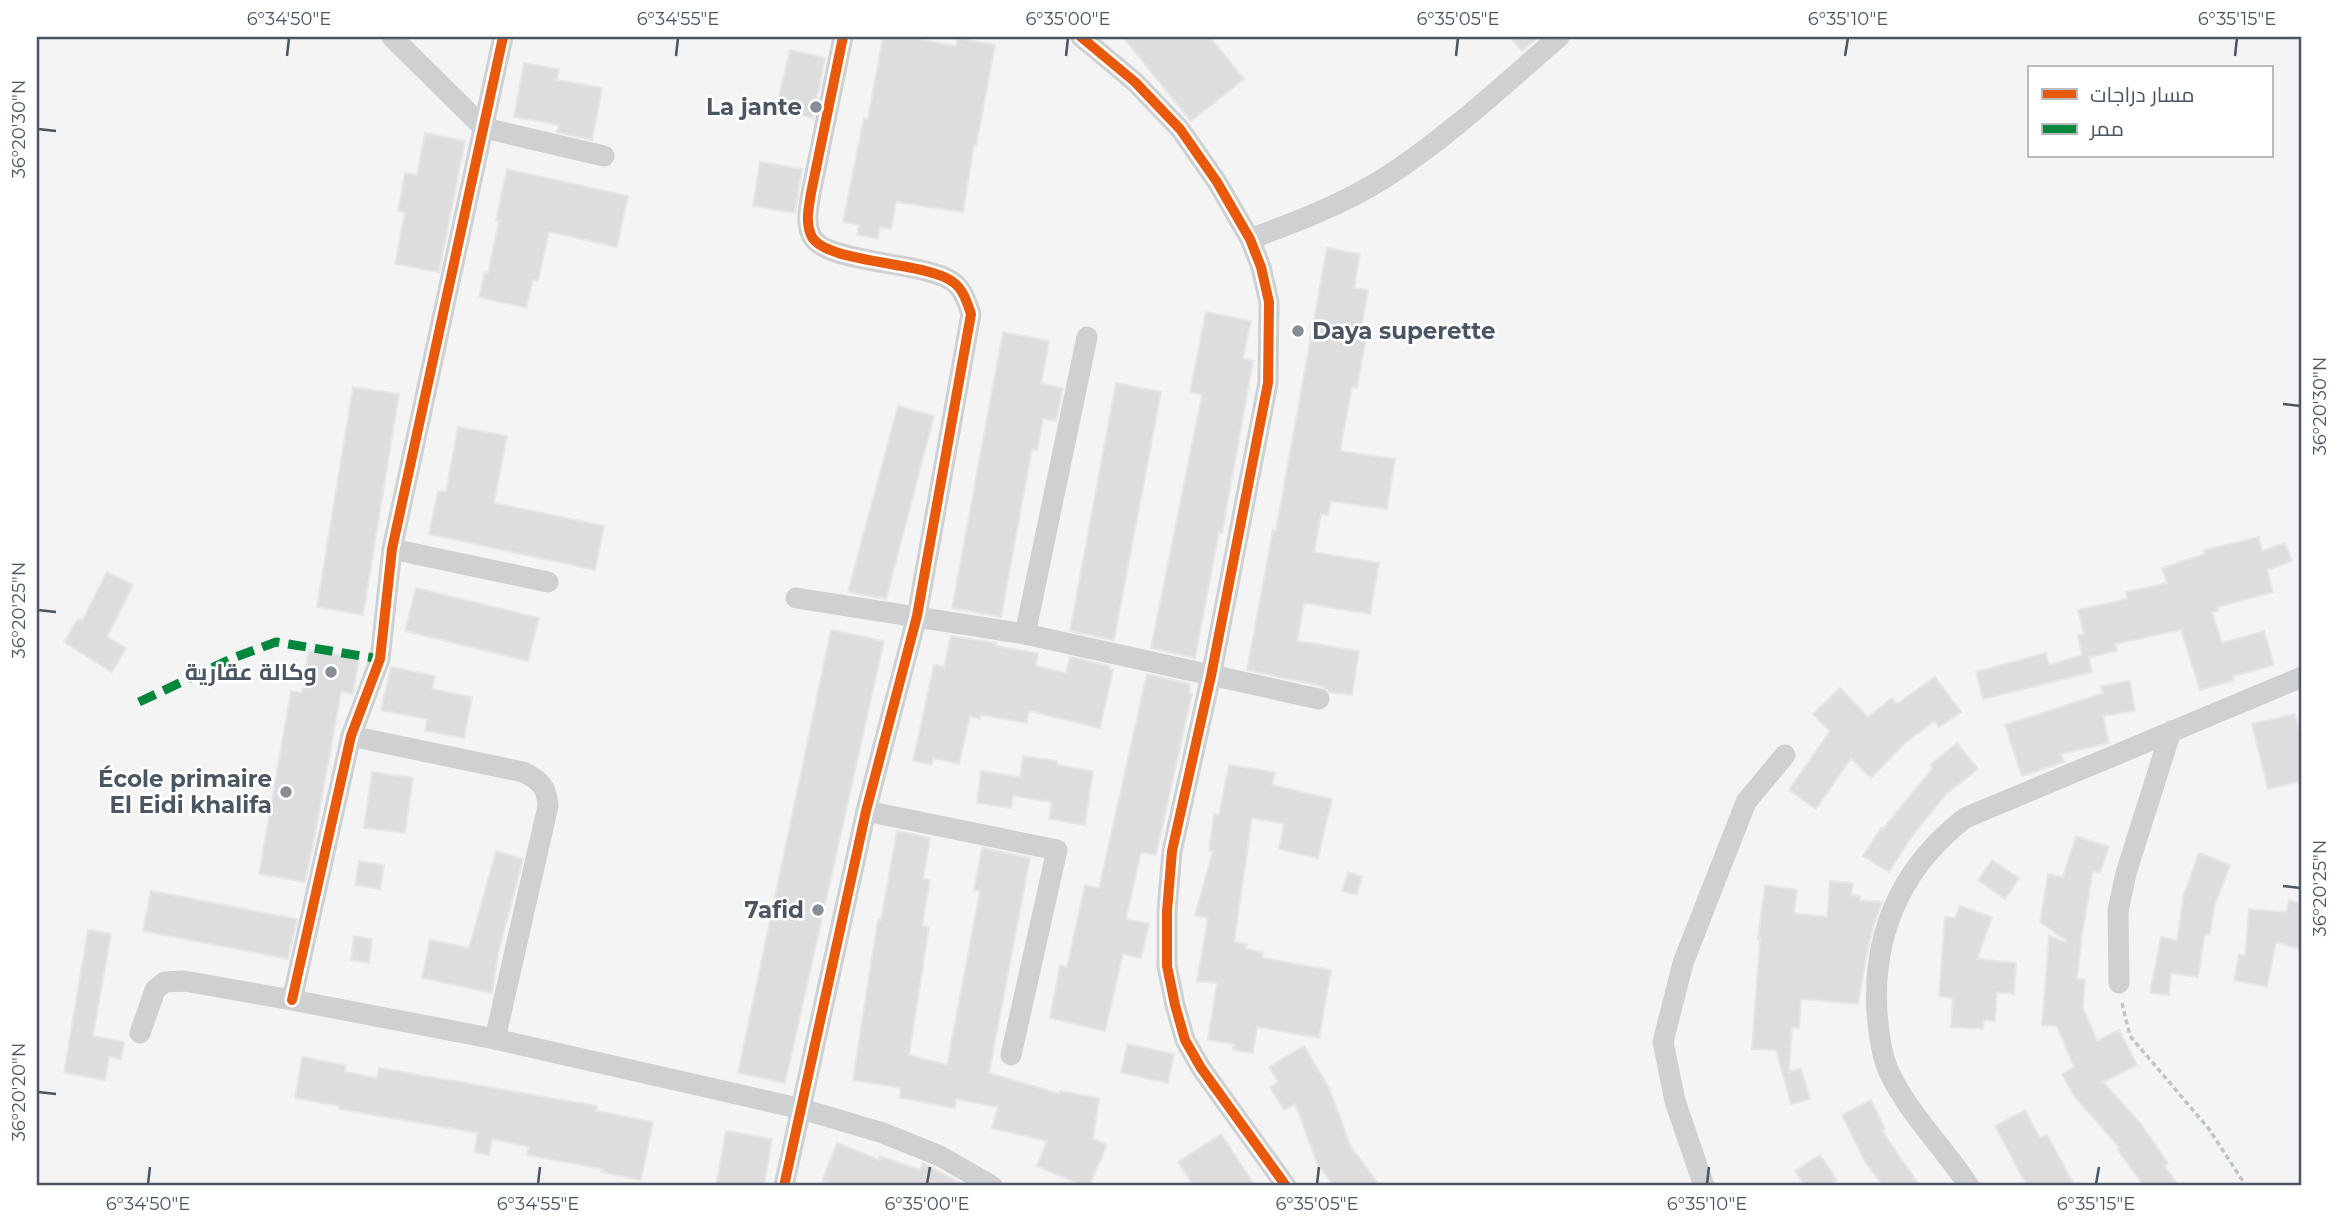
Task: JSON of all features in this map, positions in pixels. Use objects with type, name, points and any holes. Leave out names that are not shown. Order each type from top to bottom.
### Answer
[{"type":"street","points":[[392,37],[484,128],[604,156]]},
{"type":"street","points":[[292,1000],[351,736],[380,659],[392,549],[503,37]]},
{"type":"street","points":[[784,1186],[866,811],[917,616],[971,314],[965,297],[952,281],[931,273],[827,250],[812,238],[807,217],[843,37]]},
{"type":"street","points":[[1081,37],[1135,82],[1180,129],[1217,182],[1250,239],[1261,267],[1269,302],[1268,383],[1212,676],[1172,851],[1167,911],[1167,966],[1185,1040],[1201,1068],[1286,1186]]},
{"type":"street","points":[[1250,239],[1330,208],[1382,179],[1432,145],[1559,37]]},
{"type":"street","points":[[1025,634],[1087,337]]},
{"type":"street","points":[[392,549],[548,582]]},
{"type":"street","points":[[796,597],[1025,634],[1319,699]]},
{"type":"street","points":[[1969,1186],[1913,1112],[1888,1071],[1879,1037],[1876,998],[1879,953],[1889,915],[1913,874],[1941,837],[1965,818],[2302,677]]},
{"type":"street","points":[[2119,983],[2118,911],[2126,873],[2171,731]]},
{"type":"street","points":[[351,736],[523,772],[538,779],[547,792],[548,806],[495,1040]]},
{"type":"street","points":[[1704,1186],[1675,1101],[1663,1042],[1683,963],[1746,802],[1785,755]]},
{"type":"street","points":[[866,811],[1057,850],[1012,1055]]},
{"type":"street","points":[[140,1033],[155,990],[166,982],[184,981],[292,1000],[495,1040],[802,1109],[883,1133],[940,1156],[992,1186]]},
{"type":"path","points":[[2119,983],[2130,1036],[2209,1129],[2246,1186]]},
{"type":"building","points":[[883,37],[905,37],[956,46],[957,38],[995,45],[963,212],[896,202],[891,229],[880,227],[878,239],[857,235],[859,225],[843,222],[864,118],[868,119]]},
{"type":"building","points":[[1123,37],[1210,37],[1244,79],[1191,121]]},
{"type":"building","points":[[1510,37],[1539,37],[1522,51]]},
{"type":"building","points":[[790,50],[825,58],[813,118],[776,108]]},
{"type":"building","points":[[524,63],[559,69],[557,80],[602,88],[592,140],[557,132],[559,125],[514,117]]},
{"type":"building","points":[[425,133],[465,141],[439,272],[395,264],[405,212],[398,211],[405,173],[417,175]]},
{"type":"building","points":[[760,162],[802,169],[795,213],[753,206]]},
{"type":"building","points":[[507,169],[628,196],[617,247],[549,232],[538,281],[533,280],[526,308],[479,297],[485,272],[488,273]]},
{"type":"building","points":[[1327,248],[1360,254],[1354,288],[1368,290],[1360,337],[1366,338],[1357,388],[1352,387],[1340,451],[1395,459],[1387,509],[1331,501],[1328,515],[1321,514],[1314,552],[1379,563],[1370,614],[1304,603],[1297,641],[1359,651],[1352,695],[1329,692],[1322,686],[1247,670],[1273,530],[1276,530]]},
{"type":"building","points":[[1206,312],[1251,321],[1243,358],[1253,361],[1222,533],[1219,532],[1195,658],[1151,648],[1202,395],[1190,392]]},
{"type":"building","points":[[1003,332],[1049,341],[1041,384],[1063,388],[1056,421],[1043,419],[1037,450],[1032,449],[1001,617],[952,608]]},
{"type":"building","points":[[1116,383],[1161,392],[1114,640],[1070,631]]},
{"type":"building","points":[[353,387],[399,394],[363,615],[317,607]]},
{"type":"building","points":[[898,406],[934,416],[886,599],[848,592]]},
{"type":"building","points":[[458,427],[507,436],[494,503],[604,526],[595,570],[429,534],[438,491],[446,492]]},
{"type":"building","points":[[2259,537],[2262,551],[2285,543],[2292,561],[2267,570],[2273,592],[2217,607],[2219,610],[2212,612],[2222,643],[2264,631],[2274,665],[2233,676],[2234,680],[2200,690],[2181,630],[2115,644],[2117,651],[2089,657],[2092,672],[1983,699],[1976,672],[2046,653],[2049,665],[2082,655],[2078,635],[2084,634],[2078,610],[2127,599],[2126,592],[2167,583],[2162,568],[2205,554],[2204,550]]},
{"type":"building","points":[[107,572],[133,585],[107,637],[126,648],[112,672],[64,642],[78,619],[82,621]]},
{"type":"building","points":[[416,588],[539,618],[528,661],[405,631]]},
{"type":"building","points":[[831,630],[884,641],[785,1083],[738,1073]]},
{"type":"building","points":[[951,636],[1038,653],[1036,666],[1066,673],[1070,657],[1110,666],[1109,669],[1113,670],[1100,728],[1029,711],[1027,723],[981,715],[980,719],[970,716],[959,764],[933,758],[932,765],[913,761],[934,665],[944,667]]},
{"type":"building","points":[[309,650],[359,658],[353,694],[341,692],[305,882],[259,874],[291,691],[302,693]]},
{"type":"building","points":[[391,667],[435,676],[432,689],[472,697],[464,738],[425,731],[427,719],[381,710]]},
{"type":"building","points":[[1147,674],[1190,684],[1189,693],[1192,694],[1156,855],[1141,852],[1126,919],[1149,924],[1141,958],[1123,954],[1105,1031],[1050,1018],[1060,965],[1067,967],[1085,885],[1099,888]]},
{"type":"building","points":[[1935,677],[1961,712],[1939,727],[1935,721],[1906,742],[1871,778],[1851,758],[1816,809],[1789,790],[1830,731],[1813,714],[1840,688],[1868,717],[1892,698],[1897,704]]},
{"type":"building","points":[[2130,681],[2135,711],[2103,716],[2109,743],[2061,754],[2064,762],[2022,776],[2005,725],[2103,693],[2101,686]]},
{"type":"building","points":[[2295,714],[2302,744],[2302,781],[2268,789],[2252,724]]},
{"type":"building","points":[[1957,743],[1978,769],[1946,794],[1910,839],[1889,872],[1863,856],[1881,828],[1883,829],[1933,768],[1930,765]]},
{"type":"building","points":[[1023,756],[1057,761],[1057,765],[1093,771],[1085,825],[1049,819],[1052,802],[1013,796],[1011,808],[977,803],[981,771],[1020,777]]},
{"type":"building","points":[[1229,765],[1275,772],[1272,785],[1332,799],[1318,858],[1279,849],[1284,824],[1252,818],[1234,942],[1247,944],[1246,949],[1263,952],[1262,958],[1331,970],[1319,1038],[1257,1027],[1253,1053],[1233,1050],[1234,1044],[1208,1040],[1217,983],[1197,981],[1208,918],[1195,915],[1213,851],[1209,850],[1214,814],[1219,815]]},
{"type":"building","points":[[372,772],[413,778],[405,833],[364,828]]},
{"type":"building","points":[[897,831],[930,838],[923,879],[930,880],[922,926],[929,927],[909,1055],[947,1065],[980,891],[974,890],[982,848],[1030,858],[989,1073],[1060,1094],[1060,1091],[1099,1098],[1093,1139],[1107,1145],[1089,1186],[1083,1186],[1037,1166],[1047,1141],[992,1128],[998,1107],[956,1099],[955,1108],[900,1098],[901,1088],[853,1080],[878,919],[881,920]]},
{"type":"building","points":[[2076,836],[2109,847],[2100,873],[2093,871],[2082,935],[2077,979],[2085,979],[2083,1008],[2097,1041],[2119,1030],[2137,1065],[2103,1082],[2141,1124],[2168,1163],[2164,1166],[2179,1186],[2144,1186],[2118,1150],[2120,1148],[2074,1096],[2062,1074],[2074,1067],[2057,1026],[2042,1025],[2049,936],[2066,942],[2040,922],[2048,874],[2063,877]]},
{"type":"building","points":[[496,851],[523,859],[498,954],[492,993],[422,978],[430,940],[469,948]]},
{"type":"building","points":[[2199,853],[2230,865],[2214,907],[2210,934],[2205,934],[2198,977],[2171,973],[2169,995],[2150,993],[2161,937],[2177,940],[2184,894]]},
{"type":"building","points":[[1992,860],[2019,878],[2005,899],[1978,880]]},
{"type":"building","points":[[359,861],[384,865],[380,889],[355,885]]},
{"type":"building","points":[[1348,872],[1362,877],[1357,895],[1342,891]]},
{"type":"building","points":[[1830,881],[1853,883],[1851,895],[1860,896],[1860,900],[1882,902],[1873,927],[1858,1004],[1801,999],[1799,1028],[1792,1027],[1789,1072],[1801,1068],[1810,1099],[1791,1104],[1776,1050],[1752,1049],[1758,939],[1765,885],[1797,890],[1794,913],[1827,917]]},
{"type":"building","points":[[151,891],[297,919],[288,959],[143,931]]},
{"type":"building","points":[[2289,900],[2302,904],[2302,950],[2276,942],[2267,987],[2234,980],[2239,955],[2245,956],[2249,909],[2286,912]]},
{"type":"building","points":[[1960,906],[1992,917],[1977,959],[2016,963],[2014,994],[1997,992],[1995,1021],[1984,1020],[1983,1029],[1951,1027],[1953,998],[1939,996],[1945,917],[1955,918]]},
{"type":"building","points":[[88,930],[111,934],[93,1036],[124,1042],[121,1059],[109,1057],[105,1080],[64,1073]]},
{"type":"building","points":[[354,936],[372,939],[369,963],[351,960]]},
{"type":"building","points":[[1127,1044],[1174,1054],[1168,1083],[1121,1073]]},
{"type":"building","points":[[1304,1046],[1329,1088],[1351,1147],[1380,1186],[1334,1186],[1318,1165],[1295,1104],[1284,1110],[1270,1087],[1278,1082],[1269,1067]]},
{"type":"building","points":[[302,1057],[346,1065],[345,1072],[377,1078],[379,1068],[597,1106],[596,1111],[653,1122],[641,1180],[601,1172],[602,1169],[527,1155],[529,1147],[492,1139],[489,1155],[474,1152],[478,1133],[339,1109],[339,1106],[295,1098]]},
{"type":"building","points":[[1871,1100],[1885,1129],[1882,1131],[1920,1186],[1883,1186],[1866,1163],[1842,1115]]},
{"type":"building","points":[[2025,1110],[2040,1138],[2047,1135],[2075,1186],[2027,1186],[1995,1126]]},
{"type":"building","points":[[726,1131],[772,1139],[764,1186],[716,1186]]},
{"type":"building","points":[[1221,1134],[1255,1186],[1194,1186],[1178,1162]]},
{"type":"building","points":[[837,1143],[879,1160],[880,1156],[920,1170],[923,1163],[966,1186],[837,1186],[822,1181]]},
{"type":"building","points":[[1820,1155],[1837,1180],[1828,1186],[1805,1186],[1795,1171]]},
{"type":"marked path","points":[[139,702],[233,658],[276,642],[380,659]]},
{"type":"cycle path","points":[[292,1000],[351,736],[380,659],[392,549],[503,37]]},
{"type":"cycle path","points":[[784,1186],[866,811],[917,616],[971,314],[959,288],[940,275],[834,252],[819,244],[811,235],[808,219],[811,193],[843,37]]},
{"type":"cycle path","points":[[1081,37],[1135,82],[1180,129],[1217,182],[1250,239],[1261,267],[1269,302],[1268,383],[1211,676],[1172,851],[1167,911],[1167,966],[1185,1040],[1201,1068],[1286,1186]]},
{"type":"place","name":"La jante","points":[[816,107]]},
{"type":"place","name":"Daya superette","points":[[1298,331]]},
{"type":"place","name":"وكالة عقارية","points":[[331,672]]},
{"type":"place","name":"École primaire El Eidi khalifa","points":[[286,792]]},
{"type":"place","name":"7afid","points":[[818,910]]}]
